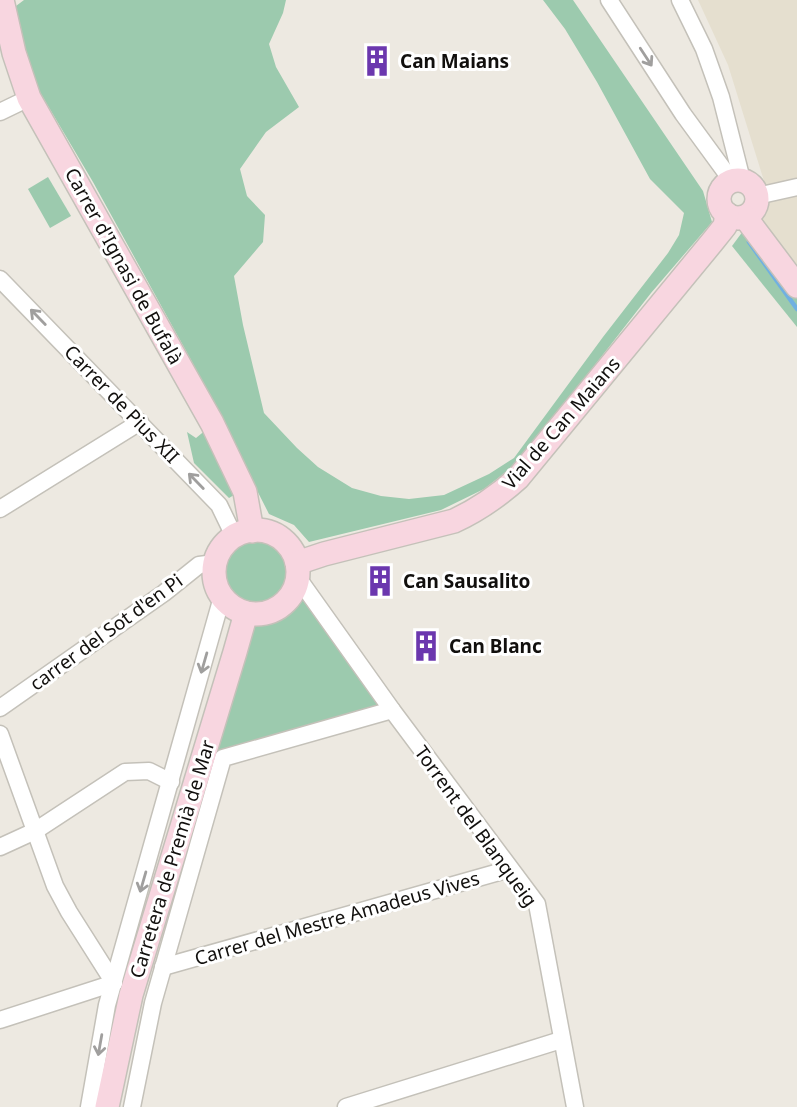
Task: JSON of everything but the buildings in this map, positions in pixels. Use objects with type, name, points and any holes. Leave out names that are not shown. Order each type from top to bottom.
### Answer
[{"type":"street","name":"Carrer d'Ignasi de Bufalà","points":[[2,0],[14,54],[29,98],[212,423],[245,492],[243,533]]},
{"type":"street","points":[[609,0],[683,114],[744,186]]},
{"type":"street","points":[[680,0],[704,49],[721,96],[744,186]]},
{"type":"street","points":[[0,112],[29,98]]},
{"type":"street","points":[[797,187],[744,186],[722,189],[719,197],[720,203],[736,215],[797,286]]},
{"type":"street","name":"Vial de Can Maians","points":[[298,571],[336,551],[454,521],[472,513],[504,491],[518,478],[725,226],[736,215],[751,213],[755,208],[744,186]]},
{"type":"street","name":"Carrer de Pius XII","points":[[0,279],[140,422],[243,533]]},
{"type":"street","points":[[0,509],[140,422]]},
{"type":"street","points":[[262,531],[274,534],[285,541],[293,551],[298,571],[294,592],[275,610],[261,614],[236,610],[222,597],[216,586],[215,563],[219,553],[226,543],[243,533],[262,531]]},
{"type":"street","name":"carrer del Sot d'en Pi","points":[[0,708],[164,593],[199,565],[215,563]]},
{"type":"street","name":"Torrent del Blanqueig","points":[[298,571],[392,710],[537,904],[575,1107]]},
{"type":"street","points":[[89,1107],[107,1005],[222,597]]},
{"type":"street","name":"Carretera de Premià de Mar","points":[[107,1107],[131,995],[246,613]]},
{"type":"street","points":[[132,1107],[153,1003],[223,758],[392,710]]},
{"type":"street","points":[[0,734],[55,886],[114,983]]},
{"type":"street","points":[[0,847],[35,831],[125,772],[149,771],[171,782]]},
{"type":"street","name":"Carrer del Mestre Amadeus Vives","points":[[163,967],[510,869]]},
{"type":"street","points":[[0,1020],[114,983]]},
{"type":"street","points":[[346,1107],[561,1040]]},
{"type":"shaded area","points":[[698,0],[797,0],[797,298],[746,227],[764,181],[728,65]]},
{"type":"green space","points":[[24,0],[286,0],[269,44],[276,67],[299,107],[266,132],[240,169],[247,196],[265,215],[263,242],[234,276],[264,413],[318,467],[352,488],[381,496],[409,499],[444,495],[489,474],[514,458],[679,235],[684,213],[650,179],[597,82],[565,29],[543,0],[573,0],[703,191],[712,222],[651,293],[520,461],[484,489],[441,510],[309,542],[294,525],[269,514],[191,360],[93,182],[38,89],[12,9]]},
{"type":"green space","points":[[48,177],[71,216],[50,228],[28,189]]},
{"type":"green space","points":[[746,227],[797,298],[797,327],[732,246]]},
{"type":"green space","points":[[207,429],[239,492],[229,498],[194,463],[187,432],[196,438]]},
{"type":"green space","points":[[257,541],[279,550],[288,572],[279,594],[257,603],[235,594],[226,572],[235,550]]},
{"type":"green space","points":[[300,596],[381,708],[215,751],[255,627],[287,614]]},
{"type":"waterway","points":[[749,242],[797,309]]},
{"type":"place","name":"Can Maians","points":[[377,61]]},
{"type":"place","name":"Can Sausalito","points":[[380,581]]},
{"type":"place","name":"Can Blanc","points":[[426,646]]}]
